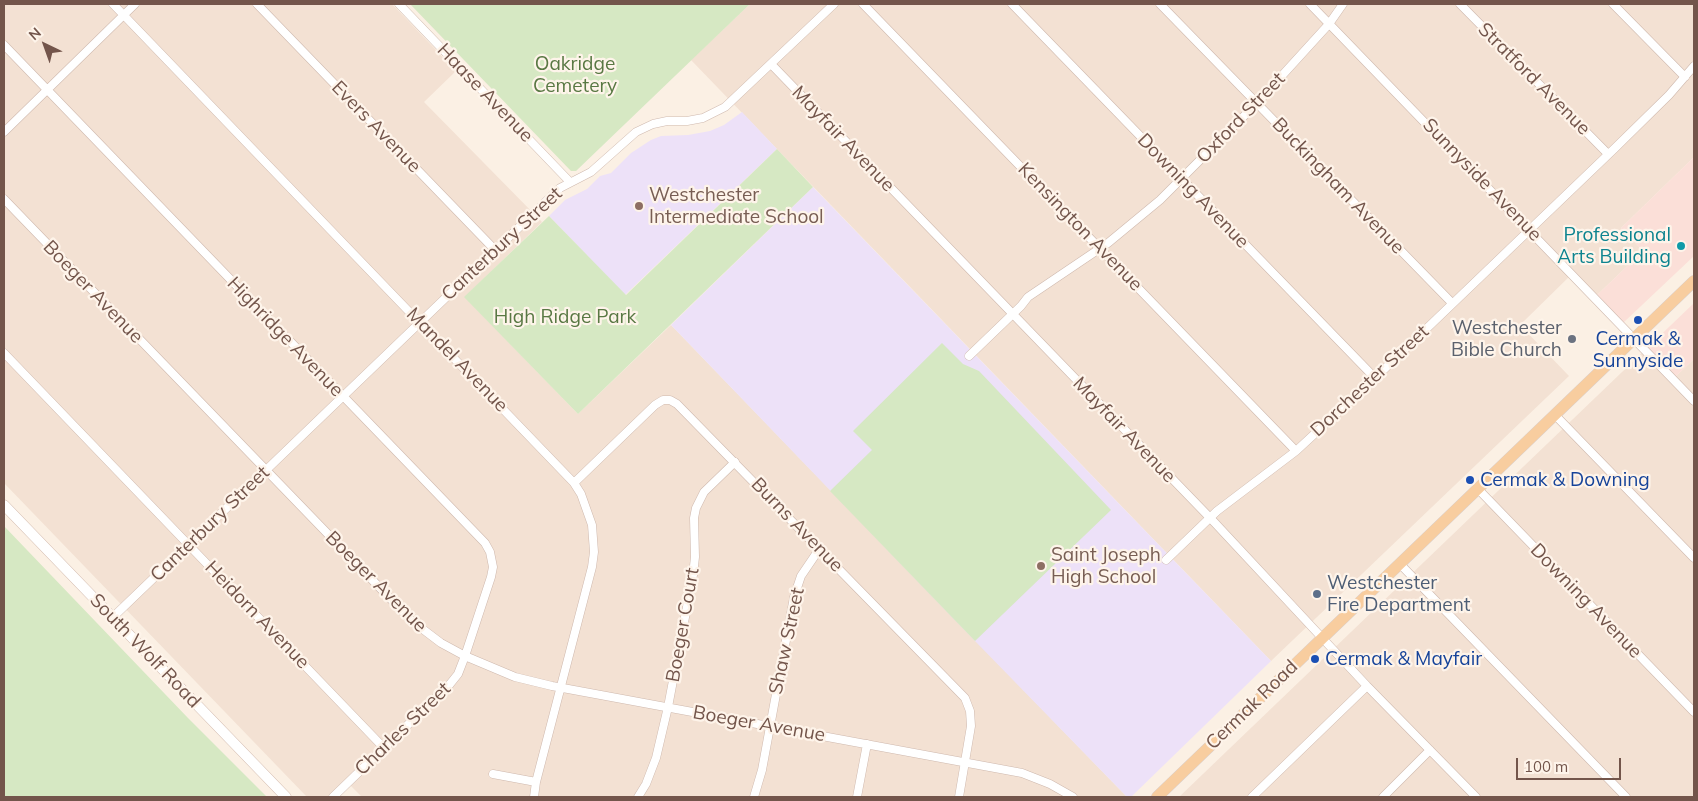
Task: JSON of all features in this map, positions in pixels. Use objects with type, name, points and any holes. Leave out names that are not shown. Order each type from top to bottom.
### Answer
[{"type":"main road","name":"Cermak Road","points":[[1157,797],[1694,281]]},
{"type":"main road","name":"South Wolf Road","points":[[4,505],[286,797]]},
{"type":"street","name":"Mandel Avenue","points":[[113,4],[574,483],[589,516],[594,552],[536,782],[534,797]]},
{"type":"street","points":[[4,132],[135,4]]},
{"type":"street","name":"Evers Avenue","points":[[257,4],[495,250]]},
{"type":"street","name":"Haase Avenue","points":[[399,4],[570,182]]},
{"type":"street","name":"Canterbury Street","points":[[112,618],[560,188],[591,172],[629,137],[646,127],[667,121],[695,120],[720,110],[734,100],[834,4]]},
{"type":"street","name":"Kensington Avenue","points":[[863,4],[1296,451]]},
{"type":"street","name":"Downing Avenue","points":[[1012,4],[1375,378]]},
{"type":"street","name":"Buckingham Avenue","points":[[1160,4],[1452,304]]},
{"type":"street","name":"Sunnyside Avenue","points":[[1310,4],[1530,229],[1694,401]]},
{"type":"street","name":"Oxford Street","points":[[969,356],[1028,297],[1101,249],[1141,217],[1181,180],[1257,104],[1330,24],[1343,4]]},
{"type":"street","name":"Stratford Avenue","points":[[1460,4],[1608,154]]},
{"type":"street","points":[[1613,4],[1685,77]]},
{"type":"street","name":"Highridge Avenue","points":[[4,46],[485,543],[490,552],[493,567],[465,656]]},
{"type":"street","name":"Mayfair Avenue","points":[[771,64],[1210,518],[1368,686],[1476,797]]},
{"type":"street","name":"Dorchester Street","points":[[1166,560],[1210,518],[1296,451],[1375,378],[1608,154],[1694,66]]},
{"type":"street","name":"Boeger Avenue","points":[[4,199],[412,621],[441,643],[465,656],[515,677],[560,688],[966,761],[1022,773],[1050,784],[1073,797]]},
{"type":"street","name":"Heidorn Avenue","points":[[4,353],[384,748]]},
{"type":"street","name":"Burns Avenue","points":[[574,483],[655,405],[663,400],[670,400],[677,404],[966,698],[972,726],[959,797]]},
{"type":"street","points":[[1555,415],[1694,558]]},
{"type":"street","name":"Boeger Court","points":[[638,797],[646,784],[656,758],[668,707],[693,574],[694,518],[696,508],[704,492],[735,462]]},
{"type":"street","name":"Downing Avenue","points":[[1478,489],[1694,712]]},
{"type":"street","name":"Shaw Street","points":[[754,797],[759,784],[794,597],[801,576],[820,548]]},
{"type":"street","points":[[1400,564],[1626,797]]},
{"type":"street","name":"Charles Street","points":[[333,797],[454,679],[465,656]]},
{"type":"street","points":[[1252,797],[1368,686]]},
{"type":"street","points":[[856,797],[867,744]]},
{"type":"street","points":[[1383,797],[1430,750]]},
{"type":"street","points":[[493,774],[536,782]]},
{"type":"shaded area","points":[[4,4],[392,4],[456,71],[424,102],[542,222],[465,297],[578,414],[671,325],[1127,797],[362,797],[347,782],[331,797],[307,797],[4,483]]},
{"type":"shaded area","points":[[750,4],[1694,4],[1694,157],[1621,228],[1643,251],[1596,296],[1573,273],[1520,325],[1569,376],[1271,661],[691,60]]},
{"type":"shaded area","name":"Westchester Intermediate School","points":[[742,112],[777,149],[625,295],[549,216],[565,200],[587,189],[600,176],[611,173],[631,153],[651,140],[661,136],[688,135],[710,131],[724,125]]},
{"type":"shaded area","points":[[1694,157],[1694,256],[1623,323],[1596,296],[1643,251],[1621,228]]},
{"type":"shaded area","name":"Saint Joseph High School","points":[[813,187],[1271,661],[1131,797],[1127,797],[671,325]]},
{"type":"shaded area","points":[[1694,303],[1694,359],[1674,378],[1646,349]]},
{"type":"shaded area","points":[[1646,349],[1674,378],[1694,359],[1694,797],[1179,797]]},
{"type":"green space","name":"Oakridge Cemetery","points":[[410,4],[750,4],[576,171],[571,171]]},
{"type":"green space","name":"High Ridge Park","points":[[777,149],[813,187],[578,414],[464,297],[549,216],[626,295]]},
{"type":"green space","points":[[942,343],[963,364],[979,371],[1111,510],[975,641],[830,491],[872,450],[853,431]]},
{"type":"green space","points":[[4,526],[188,718],[267,797],[4,797]]},
{"type":"place","name":"Westchester Intermediate School","points":[[639,206]]},
{"type":"place","name":"Professional Arts Building","points":[[1681,246]]},
{"type":"place","name":"Cermak & Sunnyside","points":[[1638,320]]},
{"type":"place","name":"Westchester Bible Church","points":[[1572,339]]},
{"type":"place","name":"Cermak & Downing","points":[[1470,480]]},
{"type":"place","name":"Saint Joseph High School","points":[[1041,566]]},
{"type":"place","name":"Westchester Fire Department","points":[[1317,594]]},
{"type":"place","name":"Cermak & Mayfair","points":[[1315,659]]}]
